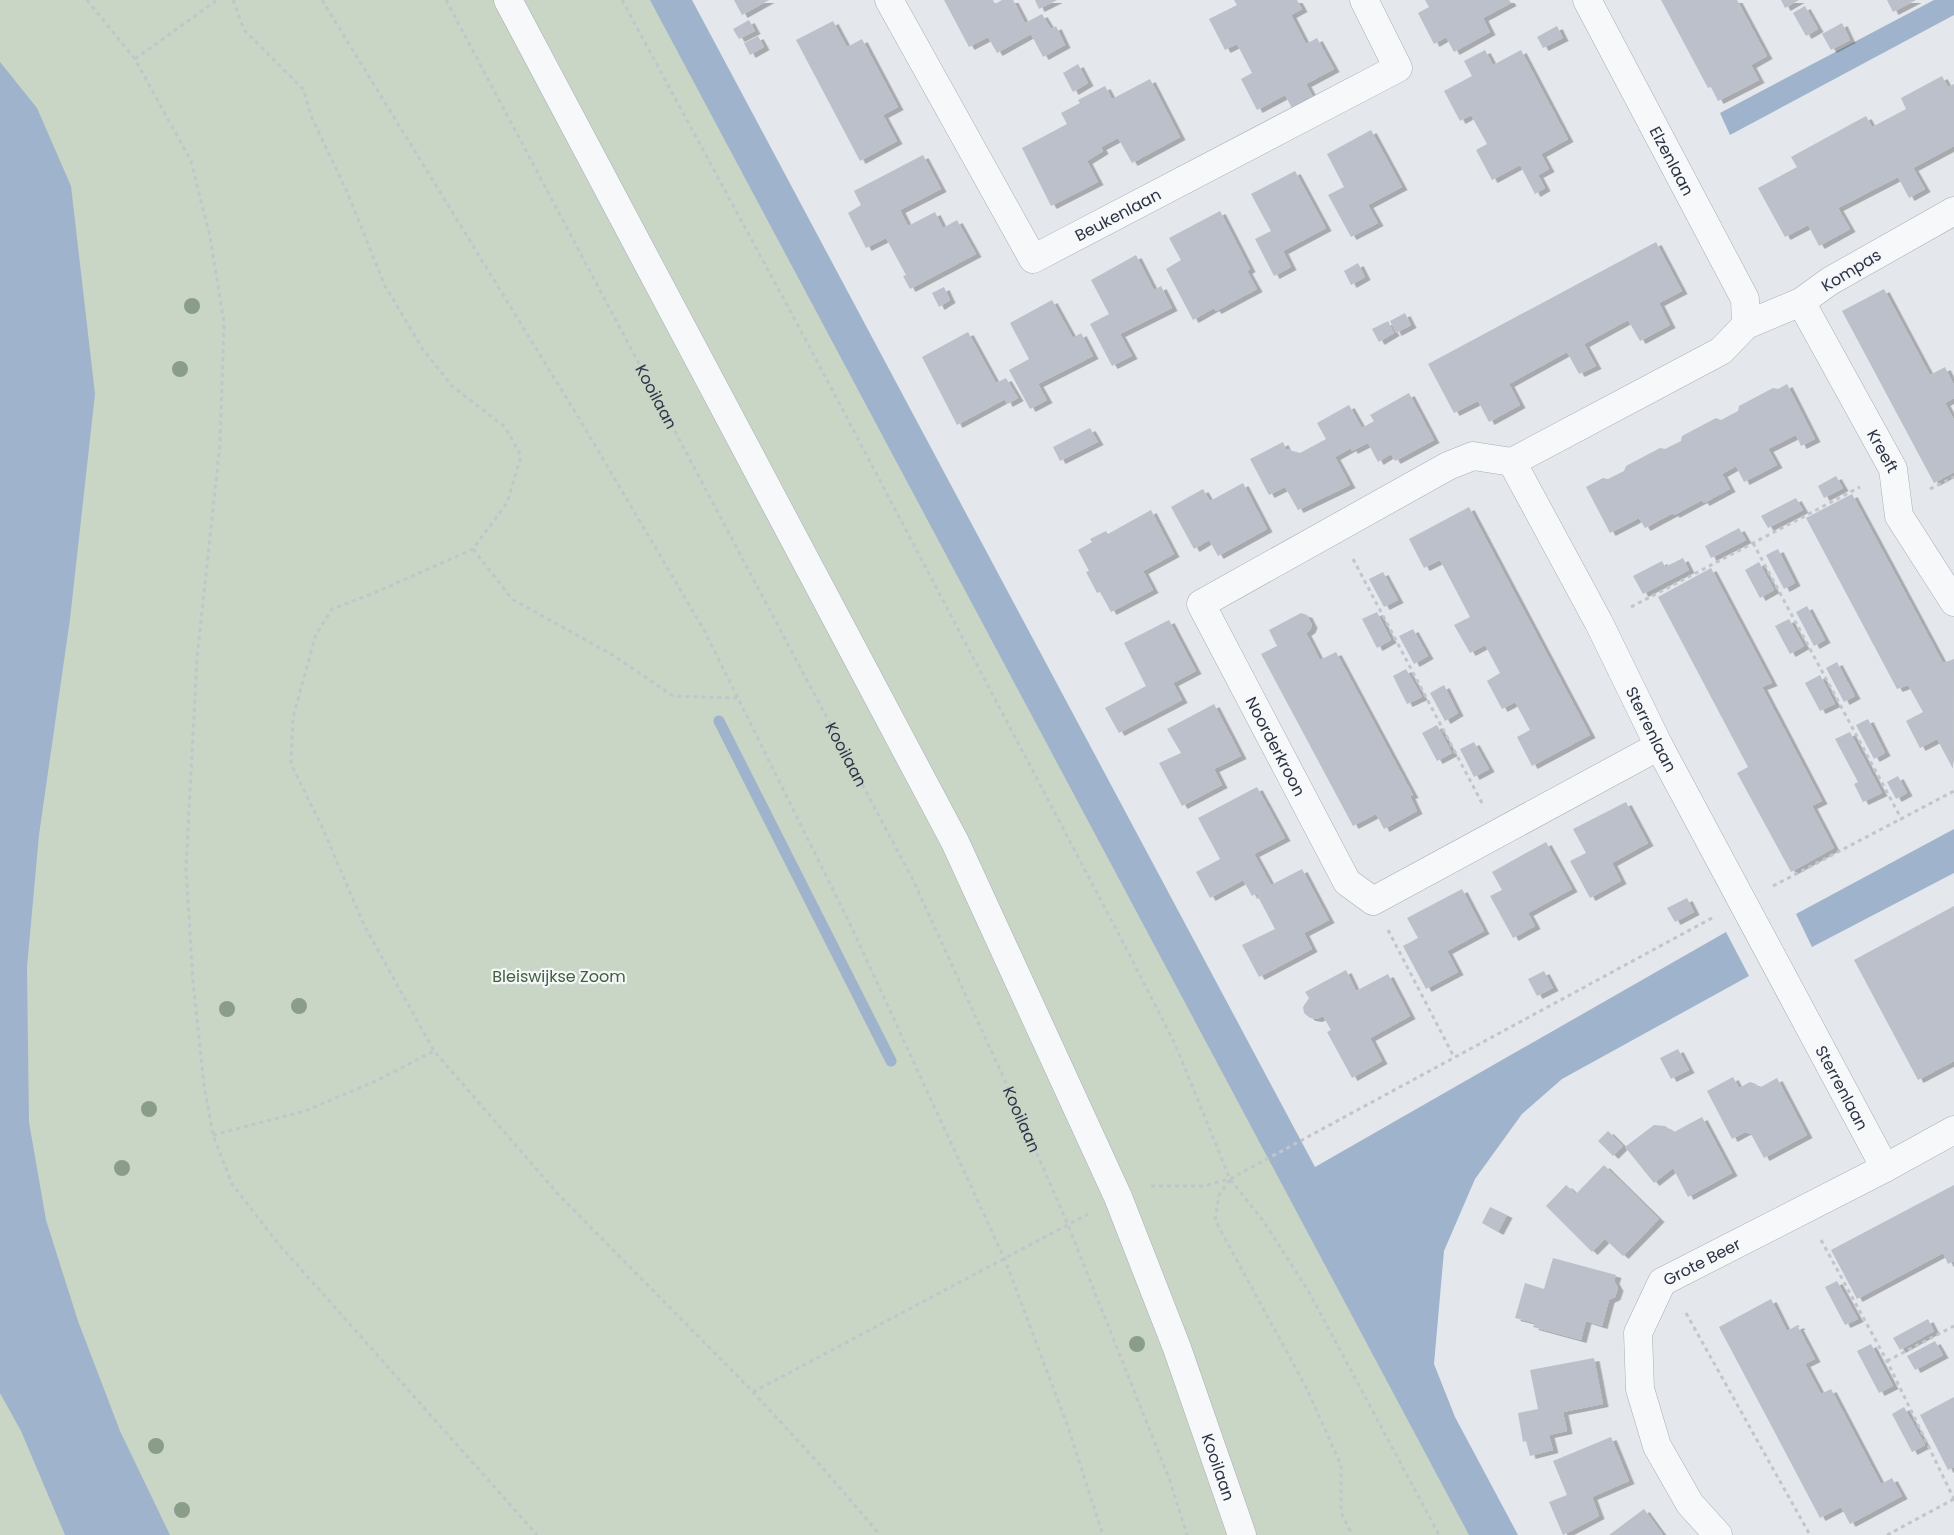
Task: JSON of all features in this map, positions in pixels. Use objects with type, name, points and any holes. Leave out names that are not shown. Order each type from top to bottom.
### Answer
[{"type":"street","name":"Kooilaan","points":[[508,0],[955,842],[1118,1197],[1177,1348],[1242,1535]]},
{"type":"street","name":"Beukenlaan","points":[[889,0],[1033,259],[1398,68],[1364,0]]},
{"type":"street","name":"Elzenlaan","points":[[1588,0],[1745,299],[1746,325]]},
{"type":"street","name":"Kompas","points":[[1746,325],[1801,302],[1830,281],[1954,211]]},
{"type":"street","name":"Kreeft","points":[[1801,302],[1893,469],[1899,516],[1954,602]]},
{"type":"street","points":[[1512,462],[1721,350],[1746,325]]},
{"type":"street","name":"Noorderkroon","points":[[1373,901],[1347,882],[1201,604],[1448,466],[1473,456],[1512,462]]},
{"type":"street","name":"Sterrenlaan","points":[[1512,462],[1599,623],[1660,746],[1885,1168]]},
{"type":"street","points":[[1373,901],[1660,746]]},
{"type":"street","points":[[1885,1168],[1954,1130]]},
{"type":"street","name":"Grote Beer","points":[[1718,1535],[1690,1504],[1657,1446],[1640,1389],[1638,1333],[1662,1282],[1885,1168]]},
{"type":"path","points":[[87,0],[135,59],[191,161],[210,237],[224,323],[220,444],[197,658],[186,869],[193,982],[204,1085],[213,1135],[232,1184],[276,1242],[537,1535]]},
{"type":"path","points":[[135,59],[217,0]]},
{"type":"path","points":[[233,0],[244,30],[304,90],[311,116],[348,194],[384,284],[422,348],[452,386],[505,427],[521,456],[507,503],[473,550],[332,609],[316,634],[293,717],[291,764],[323,830],[364,926],[434,1051],[558,1194],[753,1392],[821,1466],[880,1535]]},
{"type":"path","points":[[322,0],[580,420],[704,630],[850,924],[1005,1260],[1068,1428],[1103,1535]]},
{"type":"path","name":"Kooilaan","points":[[446,0],[912,880],[1007,1084],[1068,1225],[1170,1481],[1187,1535]]},
{"type":"path","points":[[622,0],[808,344],[1129,954],[1175,1044],[1230,1179],[1264,1222],[1309,1292],[1439,1535]]},
{"type":"path","points":[[1599,623],[1893,469]]},
{"type":"path","points":[[1337,529],[1498,832]]},
{"type":"path","points":[[1753,543],[1902,820]]},
{"type":"path","points":[[473,550],[512,599],[611,654],[673,696],[737,698]]},
{"type":"path","points":[[753,1392],[1005,1260],[1118,1197],[1154,1184],[1203,1186],[1230,1179],[1744,901],[1902,820],[1954,791]]},
{"type":"path","points":[[1373,901],[1454,1057]]},
{"type":"path","points":[[213,1135],[305,1111],[378,1080],[434,1051]]},
{"type":"path","points":[[1230,1179],[1219,1195],[1215,1220],[1307,1389],[1341,1465],[1341,1512],[1352,1535]]},
{"type":"path","points":[[1804,1209],[1887,1361],[1954,1499],[1887,1535]]},
{"type":"path","points":[[1668,1279],[1810,1535]]},
{"type":"path","points":[[1887,1361],[1954,1326]]},
{"type":"green space","name":"Bleiswijkse Zoom","points":[[0,0],[677,0],[1488,1535],[0,1535]]},
{"type":"water","points":[[650,0],[692,0],[1315,1167],[1726,932],[1749,976],[1562,1079],[1522,1114],[1475,1179],[1444,1251],[1434,1364],[1455,1417],[1518,1535],[1469,1535]]},
{"type":"water","points":[[1934,0],[1954,0],[1954,15],[1730,135],[1720,113]]},
{"type":"water","points":[[0,62],[37,108],[71,186],[95,394],[70,619],[39,835],[27,967],[29,1122],[46,1220],[78,1321],[120,1431],[170,1535],[65,1535],[21,1431],[0,1393]]},
{"type":"water","points":[[1954,829],[1954,873],[1812,947],[1796,914]]},
{"type":"building","points":[[734,0],[769,0],[742,15]]},
{"type":"building","points":[[944,0],[993,0],[995,4],[1002,0],[1013,0],[1025,23],[1042,14],[1051,29],[1056,26],[1065,45],[1043,57],[1031,34],[997,53],[988,37],[969,47]]},
{"type":"building","points":[[1035,0],[1057,0],[1039,9]]},
{"type":"building","points":[[1234,0],[1297,0],[1302,9],[1291,15],[1306,44],[1317,38],[1334,69],[1306,84],[1314,99],[1293,110],[1285,95],[1257,110],[1241,79],[1252,73],[1237,44],[1225,50],[1209,19],[1237,5]]},
{"type":"building","points":[[1425,0],[1509,0],[1511,3],[1483,18],[1490,32],[1454,52],[1446,37],[1434,44],[1418,13],[1429,7]]},
{"type":"building","points":[[1661,0],[1737,0],[1767,56],[1751,65],[1759,80],[1718,101],[1711,87],[1708,88]]},
{"type":"building","points":[[1781,0],[1799,0],[1785,8]]},
{"type":"building","points":[[1887,0],[1916,0],[1893,12]]},
{"type":"building","points":[[1805,6],[1818,29],[1806,36],[1793,13]]},
{"type":"building","points":[[749,20],[755,31],[739,39],[733,29]]},
{"type":"building","points":[[833,21],[847,47],[862,39],[898,107],[883,115],[897,141],[860,161],[796,40]]},
{"type":"building","points":[[1842,23],[1850,40],[1831,50],[1822,34]]},
{"type":"building","points":[[1557,26],[1563,38],[1543,48],[1537,37]]},
{"type":"building","points":[[758,36],[764,47],[750,55],[744,43]]},
{"type":"building","points":[[1485,50],[1493,65],[1521,50],[1568,139],[1541,154],[1549,169],[1538,175],[1545,188],[1535,194],[1520,165],[1492,180],[1476,150],[1487,144],[1471,115],[1460,121],[1444,91],[1472,76],[1464,61]]},
{"type":"building","points":[[1078,64],[1088,83],[1073,92],[1063,73]]},
{"type":"building","points":[[1942,76],[1948,87],[1954,84],[1954,146],[1913,168],[1925,189],[1909,198],[1898,177],[1838,208],[1850,229],[1819,246],[1808,225],[1785,237],[1758,188],[1797,167],[1791,157],[1866,116],[1872,127],[1906,109],[1901,98]]},
{"type":"building","points":[[1150,79],[1180,137],[1132,163],[1118,138],[1101,147],[1103,151],[1087,161],[1098,182],[1051,206],[1022,148],[1067,124],[1061,113],[1080,103],[1078,100],[1105,86],[1112,99]]},
{"type":"building","points":[[1371,130],[1402,187],[1368,205],[1378,223],[1351,237],[1328,195],[1344,187],[1327,154]]},
{"type":"building","points":[[923,155],[941,189],[900,210],[908,226],[935,212],[943,228],[957,220],[976,254],[910,289],[903,276],[906,275],[886,238],[866,248],[848,213],[861,205],[854,191]]},
{"type":"building","points":[[1295,171],[1326,228],[1283,251],[1291,267],[1274,276],[1255,239],[1271,231],[1251,194]]},
{"type":"building","points":[[1220,211],[1250,269],[1247,271],[1257,289],[1216,311],[1214,308],[1193,320],[1166,269],[1181,260],[1169,238]]},
{"type":"building","points":[[1656,242],[1682,291],[1659,303],[1670,325],[1640,341],[1628,320],[1584,344],[1596,366],[1579,374],[1567,352],[1509,384],[1520,405],[1489,422],[1478,401],[1454,413],[1428,364]]},
{"type":"building","points":[[1136,255],[1154,290],[1161,286],[1172,308],[1120,334],[1132,356],[1112,366],[1090,324],[1109,314],[1091,280]]},
{"type":"building","points":[[1358,263],[1365,277],[1351,285],[1344,271]]},
{"type":"building","points":[[944,287],[950,300],[939,307],[932,293]]},
{"type":"building","points":[[1884,289],[1930,375],[1945,367],[1954,385],[1954,398],[1945,403],[1954,420],[1954,472],[1934,483],[1842,311]]},
{"type":"building","points":[[1052,300],[1073,338],[1081,333],[1093,356],[1038,384],[1047,400],[1030,409],[1009,370],[1029,359],[1010,323]]},
{"type":"building","points":[[1405,313],[1411,325],[1396,333],[1390,321]]},
{"type":"building","points":[[1388,321],[1394,333],[1379,342],[1372,329]]},
{"type":"building","points":[[968,332],[996,383],[1006,378],[1018,398],[1007,404],[1005,399],[957,425],[922,357]]},
{"type":"building","points":[[1787,384],[1815,439],[1801,446],[1796,435],[1768,449],[1777,465],[1744,482],[1736,466],[1722,474],[1730,489],[1704,503],[1695,488],[1702,500],[1674,515],[1673,513],[1645,528],[1639,518],[1610,533],[1586,487],[1603,478],[1608,479],[1624,471],[1626,466],[1660,448],[1665,449],[1681,441],[1682,436],[1716,418],[1721,420],[1738,411],[1739,406],[1773,388],[1778,389]]},
{"type":"building","points":[[1409,393],[1434,440],[1395,461],[1391,454],[1378,462],[1368,443],[1352,451],[1351,448],[1335,457],[1350,485],[1298,510],[1285,487],[1269,495],[1250,459],[1283,442],[1286,449],[1300,453],[1326,439],[1317,423],[1349,405],[1362,428],[1374,421],[1370,415]]},
{"type":"building","points":[[1090,428],[1098,442],[1060,461],[1053,447]]},
{"type":"building","points":[[1836,476],[1843,488],[1824,498],[1818,486]]},
{"type":"building","points":[[1243,483],[1267,529],[1218,556],[1209,540],[1194,549],[1171,507],[1203,489],[1210,501]]},
{"type":"building","points":[[1852,494],[1943,663],[1954,659],[1953,769],[1937,739],[1920,748],[1906,721],[1923,712],[1908,685],[1897,689],[1806,518]]},
{"type":"building","points":[[1796,498],[1803,510],[1768,528],[1761,516]]},
{"type":"building","points":[[1469,507],[1590,735],[1532,766],[1517,737],[1530,730],[1515,702],[1502,709],[1487,681],[1500,673],[1485,645],[1470,653],[1454,625],[1470,617],[1440,560],[1424,568],[1409,539]]},
{"type":"building","points":[[1151,510],[1174,554],[1143,571],[1153,590],[1111,612],[1100,592],[1097,593],[1086,572],[1089,571],[1078,550],[1092,542],[1090,539],[1106,531],[1108,534]]},
{"type":"building","points":[[1739,528],[1746,540],[1711,558],[1705,546]]},
{"type":"building","points":[[1778,549],[1795,583],[1784,589],[1766,555]]},
{"type":"building","points":[[1683,558],[1689,570],[1643,594],[1633,576],[1662,561],[1665,567]]},
{"type":"building","points":[[1759,562],[1774,590],[1760,598],[1745,570]]},
{"type":"building","points":[[1711,568],[1772,683],[1762,687],[1822,801],[1812,806],[1834,848],[1791,872],[1737,773],[1748,767],[1658,597]]},
{"type":"building","points":[[1383,572],[1398,600],[1384,607],[1369,579]]},
{"type":"building","points":[[1807,606],[1825,640],[1814,646],[1796,612]]},
{"type":"building","points":[[1377,612],[1391,640],[1377,648],[1362,619]]},
{"type":"building","points":[[1301,613],[1307,615],[1312,625],[1306,633],[1320,660],[1336,652],[1413,795],[1410,796],[1417,811],[1384,829],[1376,814],[1353,826],[1261,654],[1277,646],[1269,630]]},
{"type":"building","points":[[1789,619],[1804,646],[1790,654],[1775,626]]},
{"type":"building","points":[[1169,620],[1196,671],[1173,683],[1182,700],[1119,733],[1105,708],[1146,686],[1124,643]]},
{"type":"building","points":[[1413,629],[1428,656],[1414,664],[1399,636]]},
{"type":"building","points":[[1837,662],[1855,696],[1844,702],[1826,668]]},
{"type":"building","points":[[1406,669],[1422,697],[1407,704],[1393,676]]},
{"type":"building","points":[[1820,675],[1835,704],[1820,711],[1805,683]]},
{"type":"building","points":[[1444,685],[1458,713],[1445,721],[1430,693]]},
{"type":"building","points":[[1214,704],[1241,756],[1214,769],[1222,785],[1182,806],[1159,763],[1181,753],[1167,729]]},
{"type":"building","points":[[1868,719],[1885,753],[1874,759],[1856,725]]},
{"type":"building","points":[[1437,725],[1452,753],[1437,761],[1422,733]]},
{"type":"building","points":[[1850,732],[1882,793],[1863,802],[1854,784],[1858,782],[1835,739]]},
{"type":"building","points":[[1474,742],[1489,769],[1474,777],[1460,749]]},
{"type":"building","points":[[1898,776],[1907,793],[1896,799],[1887,782]]},
{"type":"building","points":[[1257,787],[1285,838],[1254,854],[1271,885],[1302,869],[1329,920],[1304,933],[1312,949],[1259,977],[1242,945],[1275,929],[1256,893],[1252,896],[1243,880],[1210,898],[1196,872],[1220,859],[1198,818]]},
{"type":"building","points":[[1626,802],[1648,843],[1612,863],[1621,881],[1590,898],[1570,861],[1586,853],[1573,829]]},
{"type":"building","points":[[1546,842],[1572,889],[1528,913],[1535,926],[1513,938],[1490,896],[1502,890],[1492,872]]},
{"type":"building","points":[[1462,889],[1484,931],[1447,951],[1458,972],[1426,989],[1403,946],[1418,938],[1407,918]]},
{"type":"building","points":[[1687,898],[1694,912],[1675,922],[1667,908]]},
{"type":"building","points":[[1954,906],[1954,1061],[1918,1080],[1854,960]]},
{"type":"building","points":[[1346,970],[1356,991],[1388,974],[1410,1016],[1370,1038],[1382,1061],[1352,1078],[1327,1032],[1331,1030],[1323,1016],[1317,1019],[1310,1018],[1304,1013],[1303,1007],[1309,998],[1305,992]]},
{"type":"building","points":[[1544,971],[1553,988],[1537,996],[1528,979]]},
{"type":"building","points":[[1678,1049],[1689,1070],[1671,1079],[1660,1058]]},
{"type":"building","points":[[1733,1077],[1739,1088],[1750,1082],[1756,1084],[1759,1088],[1777,1078],[1807,1135],[1764,1158],[1751,1134],[1745,1132],[1732,1139],[1707,1091]]},
{"type":"building","points":[[1702,1117],[1732,1173],[1688,1197],[1673,1168],[1654,1183],[1625,1147],[1654,1125],[1665,1126],[1674,1132]]},
{"type":"building","points":[[1608,1131],[1623,1146],[1613,1156],[1598,1141]]},
{"type":"building","points":[[1604,1165],[1659,1219],[1623,1256],[1605,1239],[1592,1252],[1546,1206],[1566,1185],[1576,1194]]},
{"type":"building","points":[[1954,1185],[1954,1261],[1948,1264],[1943,1253],[1857,1299],[1831,1250]]},
{"type":"building","points":[[1490,1207],[1507,1215],[1498,1232],[1482,1223]]},
{"type":"building","points":[[1553,1258],[1616,1275],[1614,1281],[1618,1288],[1615,1297],[1609,1300],[1602,1326],[1586,1321],[1581,1340],[1533,1327],[1535,1323],[1515,1318],[1525,1283],[1544,1289]]},
{"type":"building","points":[[1837,1281],[1858,1319],[1845,1325],[1825,1287]]},
{"type":"building","points":[[1771,1299],[1787,1331],[1798,1325],[1800,1327],[1798,1327],[1815,1359],[1805,1364],[1821,1394],[1831,1389],[1881,1484],[1892,1478],[1902,1496],[1850,1524],[1841,1507],[1820,1518],[1719,1327]]},
{"type":"building","points":[[1928,1319],[1934,1331],[1900,1350],[1893,1338]]},
{"type":"building","points":[[1935,1341],[1943,1355],[1915,1370],[1907,1356]]},
{"type":"building","points":[[1871,1344],[1893,1386],[1879,1393],[1857,1351]]},
{"type":"building","points":[[1594,1358],[1603,1404],[1563,1412],[1567,1431],[1549,1435],[1553,1450],[1530,1456],[1526,1441],[1523,1442],[1518,1413],[1538,1409],[1530,1370]]},
{"type":"building","points":[[1954,1397],[1954,1467],[1948,1470],[1920,1415]]},
{"type":"building","points":[[1904,1407],[1925,1445],[1912,1452],[1892,1414]]},
{"type":"building","points":[[1611,1437],[1629,1481],[1592,1497],[1599,1516],[1563,1535],[1549,1502],[1567,1495],[1553,1461]]},
{"type":"building","points":[[1644,1509],[1663,1535],[1609,1535]]},
{"type":"waterway","points":[[719,721],[891,1061]]}]
